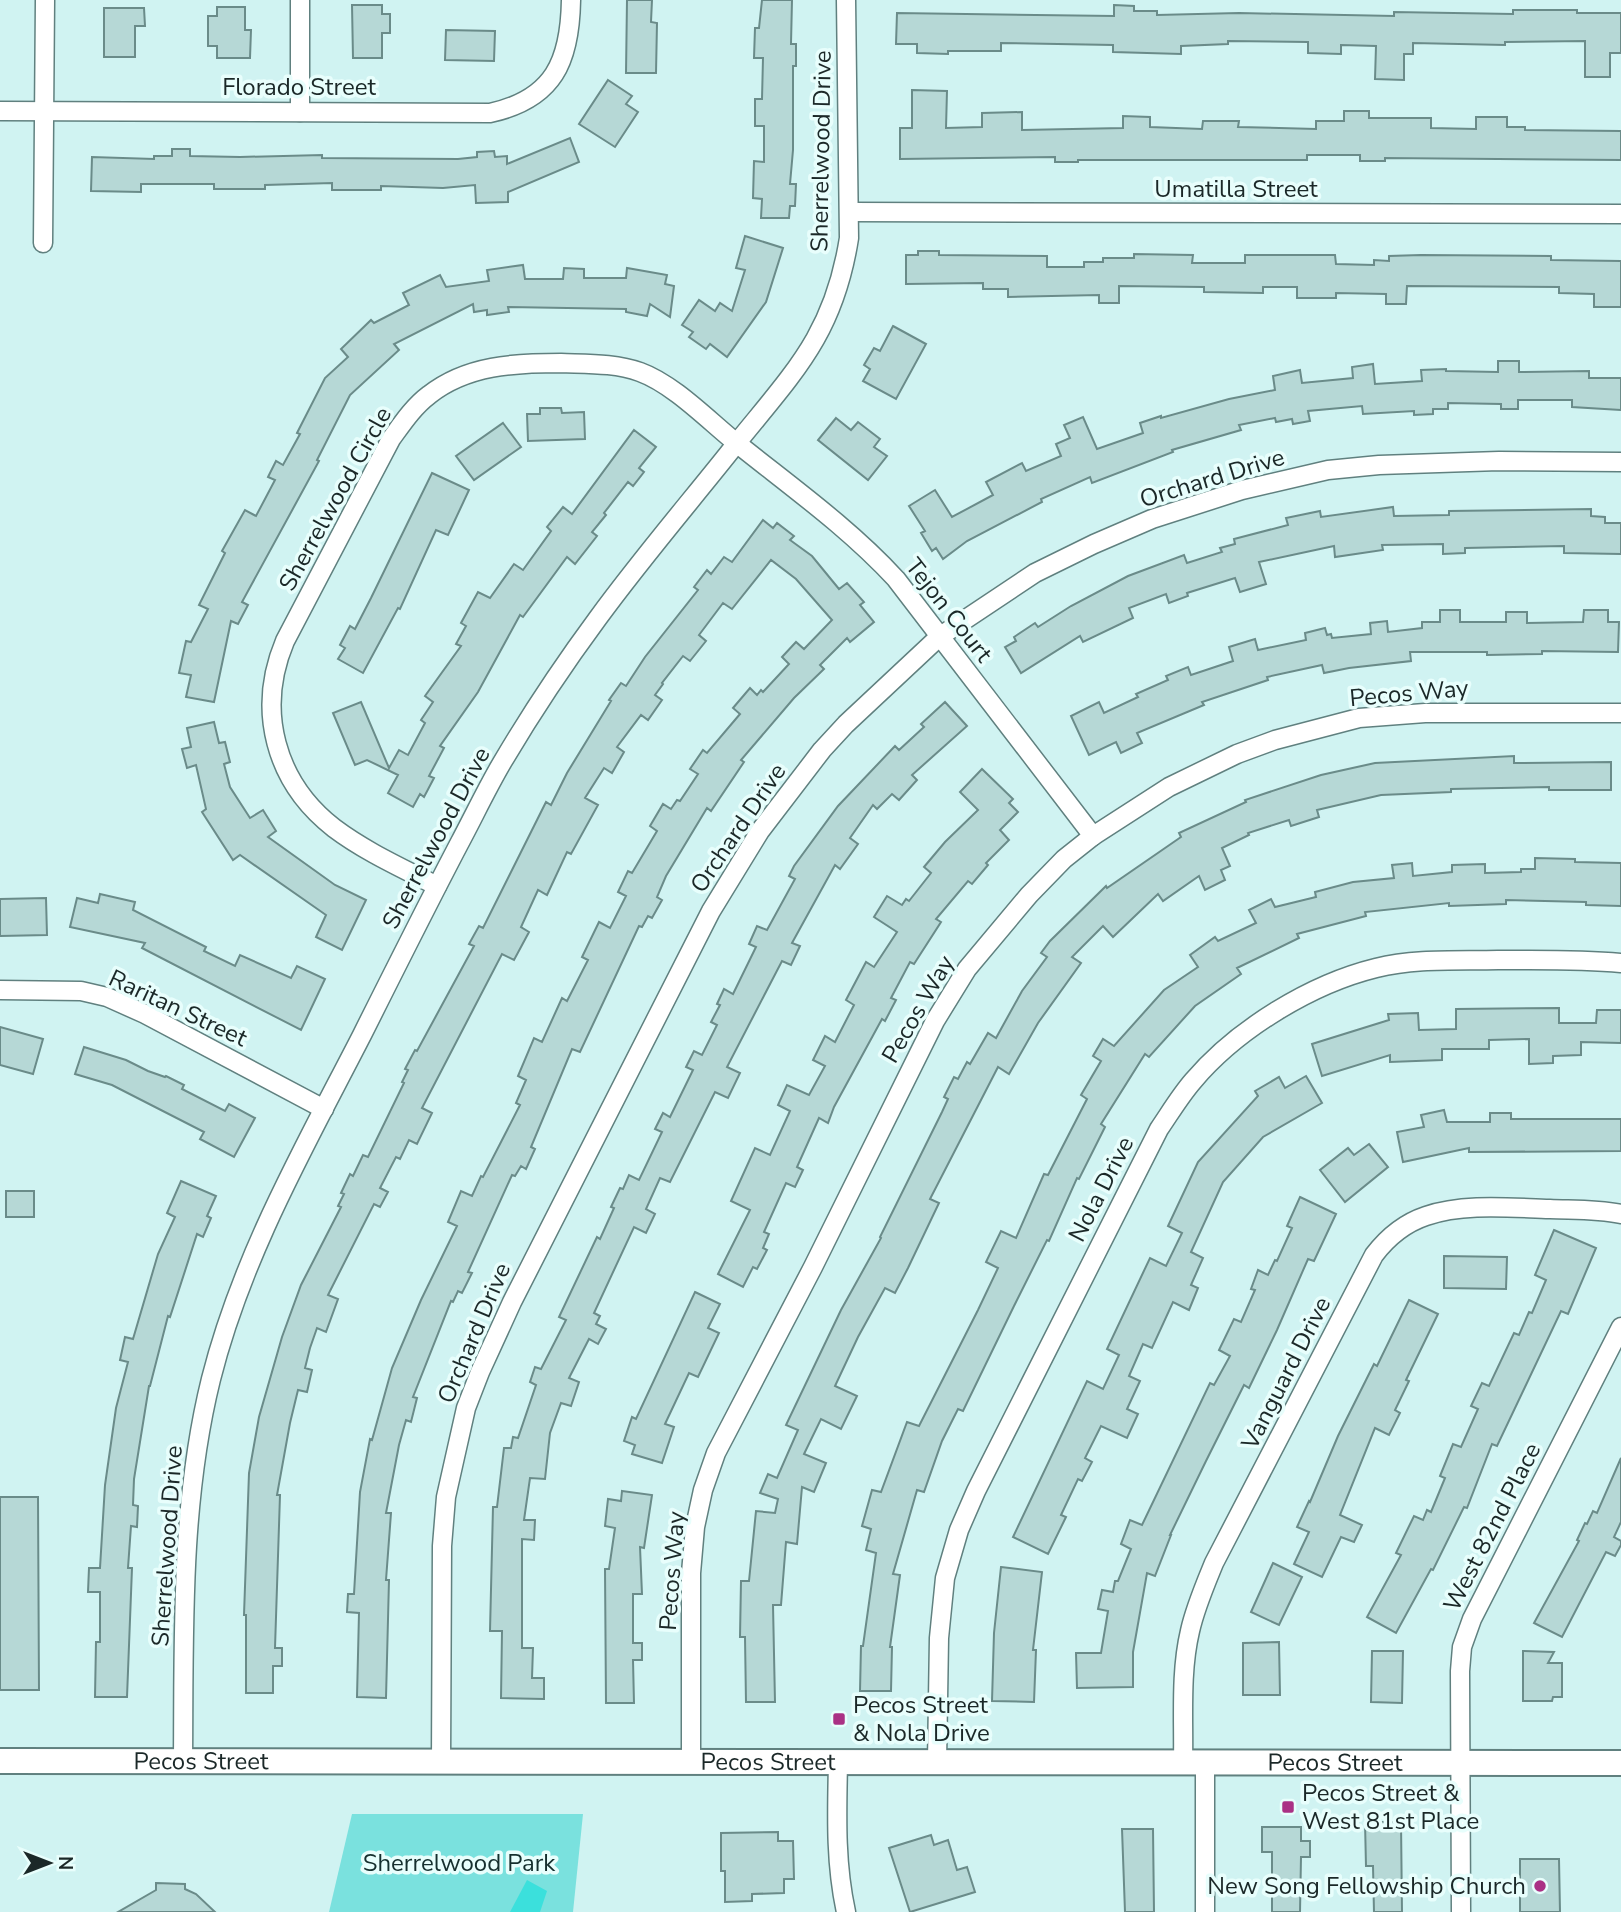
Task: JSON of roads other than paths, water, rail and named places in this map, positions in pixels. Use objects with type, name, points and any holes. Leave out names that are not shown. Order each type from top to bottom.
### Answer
[{"type":"main road","name":"Pecos Street","points":[[0,1761],[1621,1763]]},
{"type":"street","points":[[43,243],[45,0]]},
{"type":"street","points":[[300,0],[300,112]]},
{"type":"street","name":"Florado Street","points":[[0,111],[490,113],[509,109],[526,100],[546,84],[561,64],[569,39],[571,0]]},
{"type":"street","name":"Sherrelwood Drive","points":[[183,1762],[184,1588],[199,1438],[211,1379],[228,1321],[256,1246],[501,764],[553,683],[629,577],[794,374],[824,327],[845,266],[850,212],[846,0]]},
{"type":"street","name":"Umatilla Street","points":[[850,212],[1621,214]]},
{"type":"street","name":"Sherrelwood Circle","points":[[437,886],[361,847],[333,827],[309,804],[292,781],[280,756],[272,723],[271,692],[276,662],[391,439],[411,412],[429,395],[480,370],[525,363],[592,363],[638,371],[652,377],[737,443]]},
{"type":"street","name":"Tejon Court","points":[[737,443],[866,547],[896,579],[1093,836]]},
{"type":"street","name":"Orchard Drive","points":[[441,1762],[440,1599],[446,1497],[466,1408],[480,1372],[587,1151],[711,911],[740,860],[822,750],[939,637],[1035,573],[1152,519],[1241,490],[1328,470],[1379,465],[1499,461],[1621,462]]},
{"type":"street","name":"Pecos Way","points":[[691,1762],[691,1573],[695,1527],[703,1490],[716,1453],[813,1267],[934,1021],[967,968],[1028,895],[1064,859],[1093,836],[1169,787],[1237,754],[1275,740],[1359,719],[1462,712],[1621,713]]},
{"type":"street","name":"Nola Drive","points":[[937,1762],[939,1638],[945,1578],[959,1530],[975,1491],[1159,1129],[1192,1081],[1259,1023],[1290,1002],[1324,985],[1376,968],[1430,961],[1567,960],[1621,963]]},
{"type":"street","name":"Raritan Street","points":[[0,990],[81,991],[107,997],[145,1014],[324,1109]]},
{"type":"street","name":"Vanguard Drive","points":[[1205,1912],[1185,1663],[1190,1630],[1214,1563],[1374,1255],[1404,1226],[1425,1216],[1448,1211],[1516,1208],[1596,1210],[1621,1214]]},
{"type":"street","name":"West 82nd Place","points":[[1461,1912],[1462,1647],[1472,1619],[1621,1327]]},
{"type":"street","points":[[838,1762],[836,1853],[846,1912]]},
{"type":"place","name":"Pecos Street & Nola Drive","points":[[839,1719]]},
{"type":"place","name":"Pecos Street & West 81st Place","points":[[1288,1807]]},
{"type":"place","name":"New Song Fellowship Church","points":[[1540,1886]]},
{"type":"park label","name":"Sherrelwood Park","points":[[459,1863]]}]
